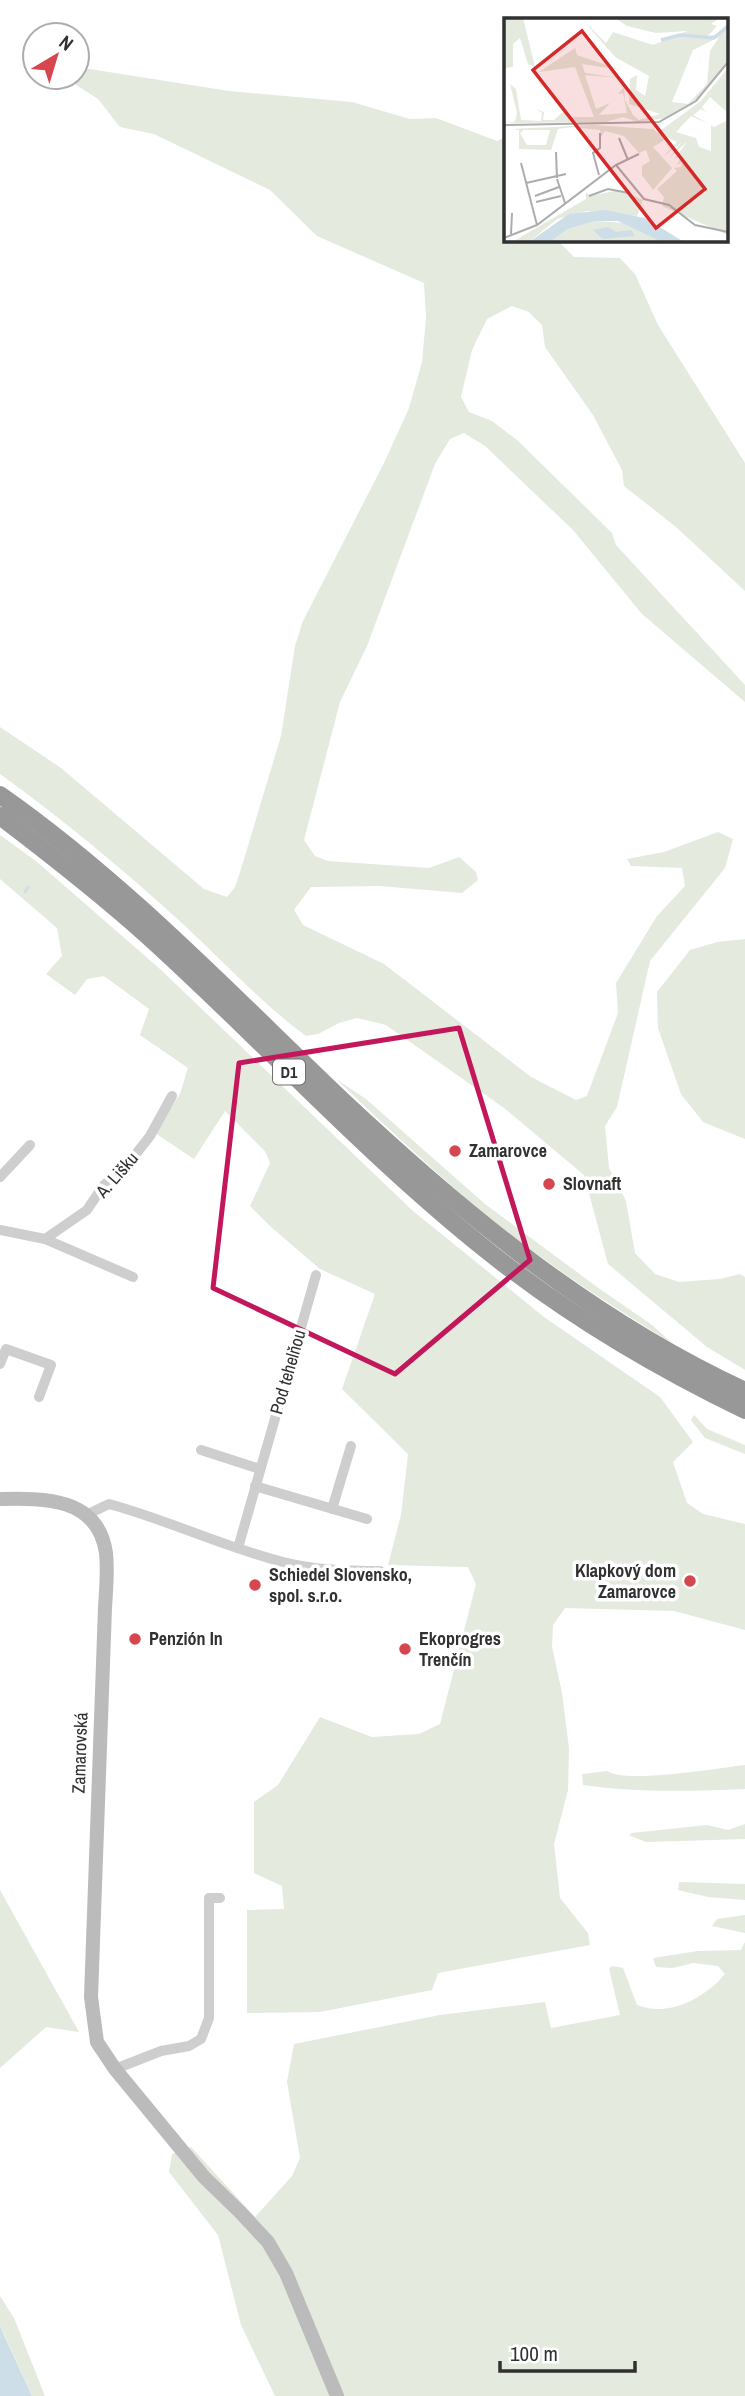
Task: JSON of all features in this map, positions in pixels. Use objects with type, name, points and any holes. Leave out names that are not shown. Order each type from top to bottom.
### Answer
[{"type":"highway","name":"D1","points":[[0,795],[83,858],[156,922],[406,1159],[500,1239],[541,1271],[620,1325],[706,1373],[745,1391]]},
{"type":"highway","name":"D1","points":[[0,816],[71,871],[147,936],[346,1126],[489,1252],[584,1321],[645,1359],[745,1410]]},
{"type":"main road","points":[[0,1499],[34,1498],[61,1502],[86,1515]]},
{"type":"main road","name":"Zamarovská","points":[[86,1515],[101,1537],[106,1550],[107,1566],[91,1997],[97,2042],[196,2169],[268,2242],[286,2273],[337,2396]]},
{"type":"street","name":"A. Lišku","points":[[45,1239],[87,1210],[103,1186],[128,1164],[150,1136],[172,1096]]},
{"type":"street","points":[[0,1177],[30,1145]]},
{"type":"street","points":[[0,1230],[45,1239],[133,1277]]},
{"type":"street","name":"Pod tehelňou","points":[[238,1548],[316,1275]]},
{"type":"street","points":[[0,1364],[6,1349],[51,1365],[39,1397]]},
{"type":"street","points":[[332,1509],[351,1446]]},
{"type":"street","points":[[201,1450],[260,1469]]},
{"type":"street","points":[[255,1486],[366,1519]]},
{"type":"street","points":[[86,1515],[109,1504],[137,1511],[282,1562],[338,1572],[380,1571]]},
{"type":"street","points":[[115,2068],[160,2051],[189,2046],[201,2039],[209,2018],[209,1898],[220,1898]]},
{"type":"highlighted area","points":[[459,1028],[530,1260],[395,1374],[213,1288],[239,1063]]},
{"type":"shaded area","points":[[91,69],[229,91],[352,102],[410,119],[436,118],[497,141],[504,138],[504,242],[559,242],[574,257],[620,258],[635,274],[658,325],[745,463],[745,591],[676,527],[624,486],[622,470],[593,415],[545,347],[542,325],[529,312],[512,306],[487,319],[472,350],[461,397],[469,412],[492,421],[517,440],[612,533],[616,545],[745,685],[745,702],[642,614],[573,530],[485,446],[464,433],[450,439],[435,464],[367,646],[340,702],[304,840],[315,856],[328,861],[429,868],[459,857],[476,872],[478,880],[462,893],[379,886],[311,887],[294,910],[303,925],[384,964],[531,1077],[576,1100],[587,1096],[618,1013],[616,983],[657,916],[685,886],[682,868],[631,866],[627,859],[664,852],[718,832],[733,839],[725,868],[650,961],[617,1107],[605,1126],[609,1168],[626,1201],[635,1253],[655,1274],[679,1282],[720,1279],[740,1274],[745,1277],[745,1370],[707,1347],[608,1264],[584,1175],[504,1108],[386,1025],[357,1018],[339,1023],[318,1034],[306,1036],[258,996],[116,865],[0,774],[0,727],[61,768],[204,889],[227,897],[235,887],[281,736],[295,646],[303,621],[385,461],[409,408],[422,362],[426,318],[424,283],[317,236],[270,190],[154,134],[120,127],[98,99],[86,91],[91,91]]},
{"type":"shaded area","points":[[0,835],[36,861],[160,969],[413,1211],[544,1317],[660,1397],[693,1442],[673,1462],[687,1503],[703,1514],[745,1524],[745,1630],[674,1611],[565,1608],[553,1625],[552,1647],[562,1693],[569,1748],[568,1790],[554,1844],[560,1898],[588,1933],[590,1945],[438,1973],[432,1990],[320,2012],[247,2013],[247,1910],[284,1909],[282,1886],[254,1873],[254,1802],[278,1785],[320,1717],[372,1737],[419,1734],[440,1724],[476,1584],[468,1567],[388,1565],[401,1515],[408,1454],[342,1389],[375,1294],[320,1269],[250,1206],[270,1163],[265,1151],[225,1111],[194,1159],[155,1133],[180,1094],[188,1068],[140,1035],[149,1009],[104,976],[87,979],[75,995],[46,974],[62,956],[57,928],[0,879]]},
{"type":"shaded area","points":[[745,939],[745,1139],[703,1122],[681,1094],[658,1028],[657,992],[690,950],[717,942]]},
{"type":"shaded area","points":[[336,1079],[366,1099],[485,1204],[652,1325],[672,1343],[568,1276],[494,1222]]},
{"type":"shaded area","points":[[694,1415],[707,1429],[745,1445],[745,1454],[705,1438],[691,1420]]},
{"type":"shaded area","points":[[745,1765],[745,1789],[664,1791],[603,1788],[583,1785],[582,1774],[607,1771],[617,1775],[652,1776]]},
{"type":"shaded area","points":[[745,1824],[745,1839],[646,1842],[629,1835],[707,1825],[728,1830]]},
{"type":"shaded area","points":[[679,1882],[745,1884],[745,1900],[708,1897],[678,1890]]},
{"type":"shaded area","points":[[0,1890],[79,2032],[46,2027],[0,2068]]},
{"type":"shaded area","points":[[745,1915],[745,1933],[712,1926],[717,1919]]},
{"type":"shaded area","points":[[745,1942],[745,2396],[275,2396],[241,2325],[218,2235],[169,2172],[172,2154],[191,2147],[255,2217],[292,2176],[300,2158],[287,2082],[294,2044],[440,2015],[545,2002],[551,2028],[620,2015],[609,1969],[612,1966],[623,1968],[637,2005],[661,2009],[673,2007],[697,1998],[725,1974],[718,1966],[693,1963],[673,1968],[656,1967],[653,1958],[698,1951],[741,1950]]},
{"type":"shaded area","points":[[0,2296],[14,2318],[45,2396],[32,2396],[0,2325]]},
{"type":"shaded area","points":[[0,2325],[4,2335],[32,2396],[0,2396]]},
{"type":"waterway","points":[[25,892],[28,887]]},
{"type":"place","name":"Zamarovce","points":[[455,1151]]},
{"type":"place","name":"Slovnaft","points":[[549,1184]]},
{"type":"place","name":"Klapkový dom Zamarovce","points":[[690,1581]]},
{"type":"place","name":"Schiedel Slovensko, spol. s.r.o.","points":[[255,1585]]},
{"type":"place","name":"Penzión In","points":[[135,1639]]},
{"type":"place","name":"Ekoprogres Trenčín","points":[[405,1649]]}]
